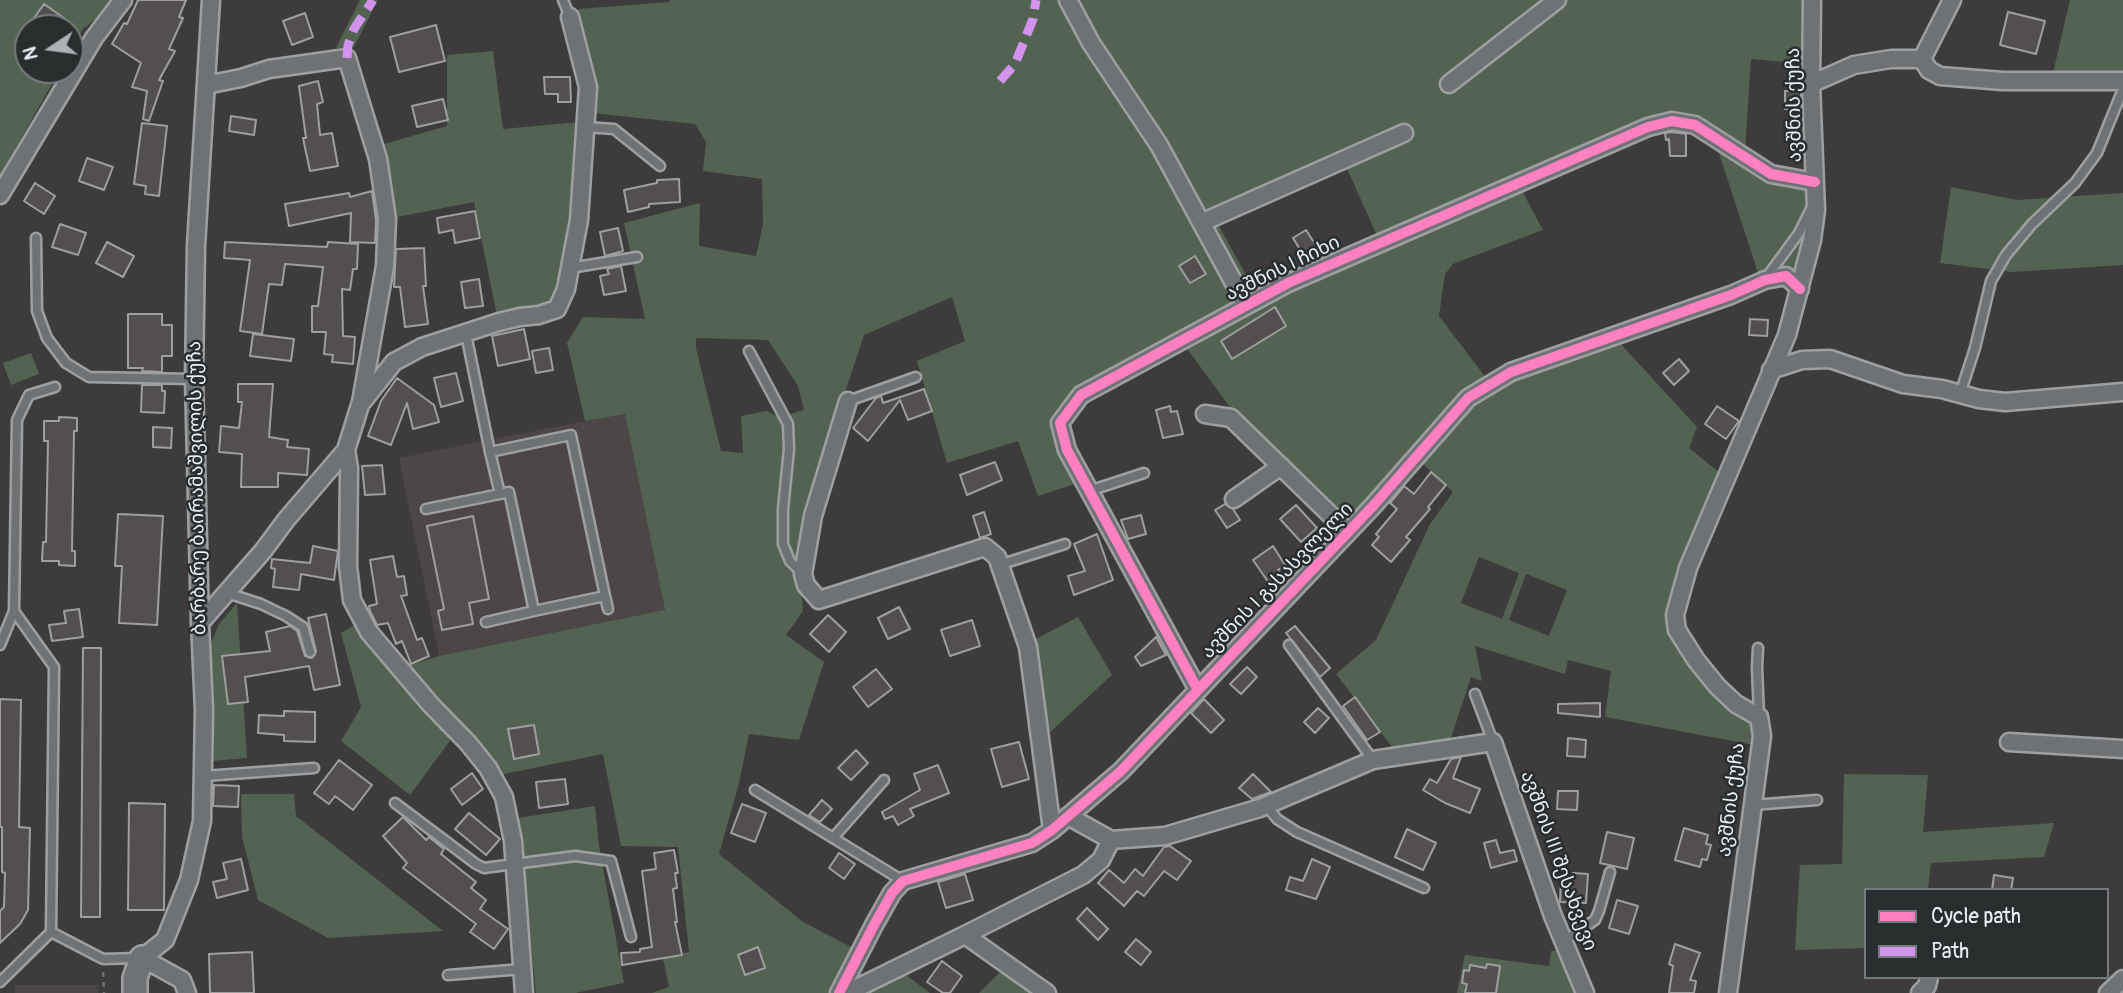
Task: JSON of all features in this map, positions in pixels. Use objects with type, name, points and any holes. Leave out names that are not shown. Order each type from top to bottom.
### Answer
[{"type":"street","points":[[0,195],[94,38],[123,0]]},
{"type":"street","name":"ბარბარე ბაირამაშვილის ქუჩა","points":[[142,958],[165,940],[189,880],[202,821],[204,709],[194,379],[196,246],[211,0]]},
{"type":"street","points":[[1068,0],[1091,43],[1159,145],[1246,305]]},
{"type":"street","points":[[1449,84],[1557,0]]},
{"type":"street","name":"ავშნის ქუჩა","points":[[1728,993],[1762,736],[1759,717],[1736,704],[1696,660],[1677,630],[1675,615],[1688,568],[1787,335],[1812,240],[1815,182],[1811,84],[1812,0]]},
{"type":"street","points":[[1922,59],[1952,0]]},
{"type":"street","points":[[361,402],[394,362],[422,347],[499,322],[539,316],[557,309],[566,289],[579,220],[588,87],[570,17]]},
{"type":"street","points":[[200,623],[346,450],[361,402],[385,266],[387,219],[377,159],[347,58],[269,69],[206,85]]},
{"type":"street","points":[[1811,84],[1854,65],[1891,59],[1922,59]]},
{"type":"street","points":[[1922,59],[1929,70],[1940,76],[2003,82],[2123,81]]},
{"type":"street","name":"ავშნის I ჩიხი","points":[[1198,690],[1067,450],[1060,423],[1081,395],[1288,283],[1648,127],[1672,121],[1695,125],[1771,174],[1815,182]]},
{"type":"street","points":[[1203,222],[1404,134]]},
{"type":"street","points":[[1765,280],[1786,276],[1800,289]]},
{"type":"street","name":"ავშნის I გასასვლელი","points":[[903,881],[1032,843],[1052,830],[1121,771],[1348,532],[1468,398],[1511,372],[1731,295],[1765,280]]},
{"type":"street","points":[[1772,370],[1802,360],[1830,359],[1903,384],[2006,402],[2123,392]]},
{"type":"street","points":[[848,401],[813,516],[803,574],[806,585],[819,600],[985,547],[997,557],[1028,647],[1052,830]]},
{"type":"street","points":[[1205,414],[1231,418],[1348,532]]},
{"type":"street","points":[[346,450],[349,468],[348,566],[352,600],[369,632],[431,705],[468,743],[488,768],[504,797],[513,841],[524,993]]},
{"type":"street","points":[[1234,499],[1281,466]]},
{"type":"street","points":[[1068,816],[1111,840],[1165,836],[1222,821],[1266,805],[1373,760],[1493,742]]},
{"type":"street","name":"ავშნის III შესახვევი","points":[[1493,742],[1553,916],[1584,993]]},
{"type":"street","points":[[2009,742],[2123,749]]},
{"type":"street","points":[[847,993],[1083,876],[1101,860],[1111,840]]},
{"type":"street","points":[[839,993],[880,915],[903,881]]},
{"type":"street","points":[[965,935],[1047,993]]},
{"type":"street","points":[[135,993],[135,978],[142,958],[182,979],[187,993]]},
{"type":"street","points":[[2108,993],[2123,979]]},
{"type":"lane","points":[[563,0],[570,17]]},
{"type":"lane","points":[[1961,394],[1991,281],[2006,254],[2032,224],[2075,183],[2097,153],[2123,89]]},
{"type":"lane","points":[[585,127],[614,129],[660,166]]},
{"type":"lane","points":[[1765,280],[1799,233],[1815,200]]},
{"type":"lane","points":[[36,238],[37,311],[47,338],[66,363],[89,377],[194,379]]},
{"type":"lane","points":[[570,268],[638,257]]},
{"type":"lane","points":[[466,334],[500,494]]},
{"type":"lane","points":[[749,351],[788,424],[783,544],[790,561],[803,574]]},
{"type":"lane","points":[[848,401],[916,377]]},
{"type":"lane","points":[[0,645],[14,611],[17,420],[29,395],[55,387]]},
{"type":"lane","points":[[490,452],[571,435],[608,609]]},
{"type":"lane","points":[[1089,491],[1144,472]]},
{"type":"lane","points":[[426,509],[509,492],[534,611]]},
{"type":"lane","points":[[999,565],[1065,544]]},
{"type":"lane","points":[[227,593],[261,604],[303,627],[310,652]]},
{"type":"lane","points":[[486,622],[605,596]]},
{"type":"lane","points":[[0,982],[51,932],[54,667],[14,611]]},
{"type":"lane","points":[[1289,645],[1373,760]]},
{"type":"lane","points":[[1758,648],[1759,717]]},
{"type":"lane","name":"ავშნის III შესახვევი","points":[[1475,694],[1493,742]]},
{"type":"lane","points":[[204,776],[313,768]]},
{"type":"lane","points":[[833,838],[884,780]]},
{"type":"lane","points":[[755,790],[903,881]]},
{"type":"lane","points":[[1753,804],[1817,800]]},
{"type":"lane","points":[[395,803],[484,868],[575,856],[611,861],[631,937]]},
{"type":"lane","points":[[1266,805],[1277,819],[1297,832],[1424,888]]},
{"type":"lane","points":[[1564,941],[1595,920],[1610,872]]},
{"type":"lane","points":[[51,932],[103,959],[142,958]]},
{"type":"lane","points":[[448,975],[523,970]]},
{"type":"path","points":[[103,959],[103,993]]},
{"type":"shaded area","points":[[625,413],[665,611],[439,656],[399,458]]},
{"type":"shaded area","points":[[15,985],[98,985],[98,993],[15,993]]},
{"type":"green space","points":[[0,0],[120,0],[84,28],[84,14],[14,14],[14,84],[52,84],[0,175]]},
{"type":"green space","points":[[360,0],[378,0],[354,47],[336,48]]},
{"type":"green space","points":[[1806,0],[1804,64],[1751,59],[1745,152],[1668,116],[1378,238],[1341,155],[1213,215],[1256,293],[1174,336],[1054,422],[1078,483],[1038,496],[1018,441],[947,463],[917,361],[965,341],[952,297],[864,335],[809,508],[798,558],[803,611],[786,635],[824,662],[799,740],[749,734],[739,783],[719,854],[803,922],[853,948],[830,993],[652,993],[669,987],[663,958],[689,952],[678,847],[621,846],[603,754],[499,775],[486,752],[408,666],[439,656],[665,610],[625,414],[585,421],[567,343],[583,317],[645,319],[624,223],[700,203],[699,246],[756,256],[763,224],[762,179],[703,171],[706,142],[695,124],[592,113],[593,85],[578,9],[670,2]],"holes":[[[696,338],[768,340],[798,386],[804,410],[779,417],[767,411],[741,416],[743,453],[721,451],[696,348]]]},
{"type":"green space","points":[[2070,0],[2123,0],[2123,75],[2052,77]]},
{"type":"green space","points":[[493,51],[503,129],[579,122],[571,246],[560,288],[548,306],[497,316],[474,202],[392,218],[384,144],[447,126],[447,55]]},
{"type":"green space","points":[[1716,144],[1810,189],[1812,198],[1798,280],[1788,270],[1777,269],[1759,276]]},
{"type":"green space","points":[[1951,187],[2017,200],[2123,193],[2123,265],[2012,272],[1940,263]]},
{"type":"green space","points":[[1521,189],[1543,230],[1453,264],[1445,274],[1439,316],[1487,379],[1347,524],[1235,414],[1185,346],[1265,303],[1331,272]]},
{"type":"green space","points":[[1617,340],[1697,427],[1689,448],[1720,473],[1669,607],[1667,620],[1672,633],[1731,711],[1752,724],[1754,745],[1605,717],[1611,671],[1568,660],[1565,674],[1475,646],[1482,681],[1471,677],[1449,744],[1396,752],[1336,674],[1376,640],[1430,524],[1453,492],[1422,463],[1468,406],[1511,378]],"holes":[[[1479,557],[1519,573],[1502,619],[1461,603]],[[1526,574],[1567,590],[1549,636],[1509,620]]]},
{"type":"green space","points":[[31,353],[39,374],[11,385],[3,363]]},
{"type":"green space","points":[[237,603],[247,758],[212,761],[210,646],[219,624]]},
{"type":"green space","points":[[1078,617],[1112,675],[1047,735],[1032,641]]},
{"type":"green space","points":[[357,624],[398,678],[454,735],[410,795],[341,741],[361,707],[341,633]]},
{"type":"green space","points":[[1844,774],[1928,775],[1923,832],[2054,823],[2044,857],[1931,863],[1928,888],[1864,888],[1864,948],[1795,950],[1800,865],[1842,864]]},
{"type":"green space","points":[[241,794],[294,794],[296,816],[443,931],[328,938],[258,900],[242,837]]},
{"type":"green space","points":[[595,806],[599,846],[624,983],[575,993],[536,993],[518,818]]},
{"type":"green space","points":[[1563,950],[1580,993],[1457,993],[1465,955],[1549,966],[1551,951]]},
{"type":"green space","points":[[1003,969],[1039,993],[979,993]]},
{"type":"green space","points":[[902,972],[930,993],[860,993]]},
{"type":"building","points":[[138,0],[186,0],[179,17],[183,18],[169,49],[175,51],[159,80],[163,81],[149,121],[143,119],[147,91],[132,87],[141,63],[112,44],[124,23],[127,24]]},
{"type":"building","points":[[44,4],[58,14],[37,14]]},
{"type":"building","points":[[2008,12],[2045,21],[2036,54],[2000,45]]},
{"type":"building","points":[[305,13],[313,37],[292,45],[283,21]]},
{"type":"building","points":[[436,25],[445,61],[399,72],[390,37]]},
{"type":"building","points":[[544,77],[570,77],[571,102],[558,102],[558,94],[545,94]]},
{"type":"building","points":[[318,81],[323,102],[317,104],[320,135],[332,133],[338,166],[310,171],[303,138],[306,138],[299,86]]},
{"type":"building","points":[[1785,91],[1801,91],[1801,110],[1785,109]]},
{"type":"building","points":[[443,99],[448,120],[417,127],[412,106]]},
{"type":"building","points":[[231,116],[256,120],[254,135],[229,131]]},
{"type":"building","points":[[142,123],[167,126],[159,196],[145,194],[146,186],[134,184]]},
{"type":"building","points":[[1665,133],[1686,134],[1686,156],[1670,156],[1669,139],[1666,140]]},
{"type":"building","points":[[87,158],[113,167],[104,190],[79,181]]},
{"type":"building","points":[[679,179],[680,202],[649,204],[649,207],[628,212],[624,190],[657,183],[657,180]]},
{"type":"building","points":[[35,183],[55,196],[44,214],[24,201]]},
{"type":"building","points":[[372,191],[376,220],[375,243],[350,242],[351,213],[289,226],[285,204],[349,193],[350,197]]},
{"type":"building","points":[[475,211],[480,238],[455,243],[453,230],[439,233],[437,218]]},
{"type":"building","points":[[60,224],[86,233],[78,255],[52,247]]},
{"type":"building","points":[[618,228],[623,251],[605,256],[600,232]]},
{"type":"building","points":[[1306,230],[1317,247],[1304,256],[1293,238]]},
{"type":"building","points":[[107,242],[134,256],[123,277],[96,263]]},
{"type":"building","points":[[225,242],[327,247],[328,242],[358,244],[357,269],[353,269],[350,290],[342,289],[343,336],[355,337],[353,364],[332,362],[333,355],[324,354],[326,332],[312,332],[312,306],[318,306],[323,267],[285,264],[282,285],[269,284],[262,334],[240,331],[250,260],[224,258]]},
{"type":"building","points":[[424,248],[426,286],[423,286],[428,324],[405,327],[400,287],[394,287],[396,249]]},
{"type":"building","points":[[1195,256],[1206,274],[1190,283],[1179,266]]},
{"type":"building","points":[[621,266],[626,291],[604,295],[600,276],[609,274],[607,269]]},
{"type":"building","points":[[479,279],[483,306],[465,308],[461,282]]},
{"type":"building","points":[[1275,307],[1286,326],[1232,359],[1221,341]]},
{"type":"building","points":[[128,314],[162,314],[162,325],[172,325],[172,356],[162,356],[162,372],[128,368]]},
{"type":"building","points":[[1750,319],[1768,320],[1767,336],[1749,335]]},
{"type":"building","points":[[524,329],[530,359],[498,366],[492,336]]},
{"type":"building","points":[[253,334],[294,339],[291,361],[250,356]]},
{"type":"building","points":[[549,348],[553,370],[536,373],[532,351]]},
{"type":"building","points":[[1679,359],[1689,371],[1674,385],[1663,373]]},
{"type":"building","points":[[456,373],[463,401],[441,407],[434,378]]},
{"type":"building","points":[[397,378],[434,405],[439,422],[413,429],[407,403],[391,445],[368,436],[381,401]]},
{"type":"building","points":[[238,384],[273,384],[269,437],[288,440],[287,447],[309,449],[307,475],[278,473],[278,487],[241,487],[242,454],[219,452],[221,426],[239,428],[242,402],[238,402]]},
{"type":"building","points":[[142,385],[162,385],[162,391],[165,391],[164,413],[141,412]]},
{"type":"building","points":[[924,389],[932,411],[908,420],[900,400],[868,441],[853,428],[876,398],[881,396],[883,403]]},
{"type":"building","points":[[1170,406],[1171,412],[1177,411],[1183,434],[1163,438],[1156,410]]},
{"type":"building","points":[[1717,406],[1739,421],[1726,439],[1705,424]]},
{"type":"building","points":[[59,417],[77,418],[77,431],[74,431],[72,551],[75,551],[75,566],[59,565],[59,561],[42,561],[43,542],[46,542],[48,441],[44,441],[44,421],[59,421]]},
{"type":"building","points":[[153,427],[172,428],[171,448],[153,447]]},
{"type":"building","points":[[995,462],[1002,480],[967,495],[960,475]]},
{"type":"building","points":[[382,465],[385,494],[365,495],[362,466]]},
{"type":"building","points":[[1431,472],[1446,485],[1406,537],[1410,540],[1391,562],[1372,545],[1379,537],[1376,534],[1397,509],[1390,503],[1404,486],[1414,494]]},
{"type":"building","points":[[1225,504],[1233,509],[1240,520],[1227,528],[1215,510]]},
{"type":"building","points":[[1296,505],[1317,528],[1301,542],[1280,519]]},
{"type":"building","points":[[984,512],[991,534],[980,538],[973,516]]},
{"type":"building","points":[[118,514],[163,516],[157,625],[119,623],[122,566],[115,566]]},
{"type":"building","points":[[1141,515],[1146,534],[1128,539],[1121,520]]},
{"type":"building","points":[[473,516],[489,599],[469,603],[473,624],[442,630],[438,611],[444,609],[427,526]]},
{"type":"building","points":[[1097,534],[1113,580],[1074,595],[1068,576],[1085,571],[1074,544]]},
{"type":"building","points":[[313,546],[338,551],[334,580],[301,574],[299,590],[273,587],[275,569],[271,568],[272,559],[310,563]]},
{"type":"building","points":[[1273,546],[1285,565],[1278,570],[1281,575],[1269,583],[1253,560]]},
{"type":"building","points":[[393,556],[397,577],[404,576],[407,595],[401,596],[417,640],[422,638],[429,656],[411,664],[402,641],[396,644],[388,623],[377,625],[369,606],[377,604],[370,560]]},
{"type":"building","points":[[899,607],[910,629],[888,639],[878,618]]},
{"type":"building","points":[[79,609],[83,637],[52,641],[49,625],[66,623],[64,611]]},
{"type":"building","points":[[326,614],[340,685],[314,690],[309,666],[245,677],[248,702],[228,704],[222,656],[270,651],[266,632],[290,626],[297,631],[305,656],[312,658],[316,651],[308,618]]},
{"type":"building","points":[[828,615],[846,632],[829,652],[810,634]]},
{"type":"building","points":[[972,620],[980,646],[950,656],[941,630]]},
{"type":"building","points":[[1295,626],[1330,668],[1320,677],[1286,633]]},
{"type":"building","points":[[1156,637],[1166,655],[1141,666],[1135,657]]},
{"type":"building","points":[[83,648],[101,648],[100,917],[81,917]]},
{"type":"building","points":[[1247,667],[1257,677],[1241,694],[1230,684]]},
{"type":"building","points":[[876,669],[892,689],[868,707],[853,687]]},
{"type":"building","points":[[1355,697],[1380,732],[1367,740],[1343,706]]},
{"type":"building","points":[[0,699],[21,700],[19,827],[30,828],[28,910],[20,924],[0,943],[0,911],[4,907],[5,873],[2,872],[0,827]]},
{"type":"building","points":[[1204,699],[1224,720],[1211,733],[1191,713]]},
{"type":"building","points":[[1600,703],[1600,717],[1558,713],[1558,704]]},
{"type":"building","points":[[1318,708],[1329,718],[1315,733],[1304,722]]},
{"type":"building","points":[[284,711],[315,712],[315,742],[284,741],[284,735],[258,733],[259,715],[284,716]]},
{"type":"building","points":[[534,725],[539,754],[514,759],[508,729]]},
{"type":"building","points":[[1568,738],[1586,740],[1585,757],[1567,756]]},
{"type":"building","points":[[1019,742],[1029,779],[1002,787],[991,749]]},
{"type":"building","points":[[856,750],[868,763],[851,780],[838,768]]},
{"type":"building","points":[[1461,757],[1453,778],[1480,789],[1470,813],[1423,790],[1430,779],[1437,783],[1451,759]]},
{"type":"building","points":[[339,760],[372,785],[353,810],[335,796],[329,804],[314,793]]},
{"type":"building","points":[[938,765],[949,793],[910,809],[914,816],[898,825],[893,816],[885,819],[882,812],[920,790],[914,774]]},
{"type":"building","points":[[472,773],[483,789],[462,805],[451,789]]},
{"type":"building","points":[[1253,774],[1271,792],[1252,799],[1239,788]]},
{"type":"building","points":[[565,779],[568,804],[539,808],[536,782]]},
{"type":"building","points":[[214,785],[239,786],[238,807],[213,806]]},
{"type":"building","points":[[1558,791],[1578,791],[1577,810],[1557,809]]},
{"type":"building","points":[[822,800],[832,809],[820,822],[809,815]]},
{"type":"building","points":[[129,803],[165,804],[164,910],[128,910]]},
{"type":"building","points":[[742,804],[766,813],[755,842],[731,833]]},
{"type":"building","points":[[469,813],[500,839],[486,855],[455,829]]},
{"type":"building","points":[[403,817],[426,840],[429,837],[444,849],[441,854],[476,882],[471,888],[486,900],[480,909],[508,929],[494,949],[470,932],[476,924],[403,868],[407,863],[383,836]]},
{"type":"building","points":[[1684,828],[1708,835],[1706,844],[1711,845],[1707,860],[1702,859],[1700,867],[1675,860]]},
{"type":"building","points":[[1407,829],[1436,843],[1423,870],[1395,857]]},
{"type":"building","points":[[1607,832],[1634,838],[1627,869],[1600,863]]},
{"type":"building","points":[[1496,840],[1500,853],[1514,850],[1517,861],[1491,868],[1484,843]]},
{"type":"building","points":[[1170,846],[1191,861],[1177,880],[1164,871],[1144,896],[1137,891],[1124,906],[1098,883],[1109,870],[1124,883],[1135,869],[1143,876],[1164,847]]},
{"type":"building","points":[[674,850],[678,873],[675,873],[677,888],[673,889],[675,922],[682,955],[622,965],[621,953],[640,952],[640,949],[652,947],[642,871],[656,869],[654,853]]},
{"type":"building","points":[[839,853],[855,864],[844,879],[829,868]]},
{"type":"building","points":[[241,859],[248,890],[217,898],[213,882],[227,879],[223,863]]},
{"type":"building","points":[[1312,859],[1330,867],[1316,899],[1286,890],[1290,877],[1303,881]]},
{"type":"building","points":[[1573,873],[1588,874],[1586,903],[1560,902],[1561,877],[1573,877]]},
{"type":"building","points":[[965,874],[973,900],[946,908],[938,882]]},
{"type":"building","points":[[1994,875],[2013,878],[2011,888],[1992,888]]},
{"type":"building","points":[[1617,900],[1638,906],[1629,934],[1609,928]]},
{"type":"building","points":[[1087,908],[1108,929],[1098,940],[1077,919]]},
{"type":"building","points":[[1136,939],[1151,952],[1141,965],[1125,952]]},
{"type":"building","points":[[1675,944],[1700,953],[1690,980],[1696,981],[1694,993],[1669,993],[1673,966],[1669,964]]},
{"type":"building","points":[[758,947],[765,968],[745,975],[738,955]]},
{"type":"building","points":[[252,952],[254,993],[210,993],[209,954]]},
{"type":"building","points":[[942,961],[962,976],[950,993],[943,993],[927,982]]},
{"type":"building","points":[[1487,964],[1500,966],[1496,993],[1465,993],[1467,984],[1462,983],[1464,970],[1469,971],[1470,965],[1486,968]]},
{"type":"marked path","points":[[347,58],[354,29],[373,0]]},
{"type":"marked path","points":[[1000,81],[1015,64],[1033,19],[1036,0]]},
{"type":"cycle path","points":[[1198,690],[1067,450],[1060,423],[1081,395],[1288,283],[1648,127],[1672,121],[1695,125],[1771,174],[1815,182]]},
{"type":"cycle path","points":[[839,993],[892,893],[903,881],[1032,843],[1052,830],[1121,771],[1373,506],[1468,398],[1511,372],[1731,295],[1765,280],[1786,276],[1800,289]]}]
